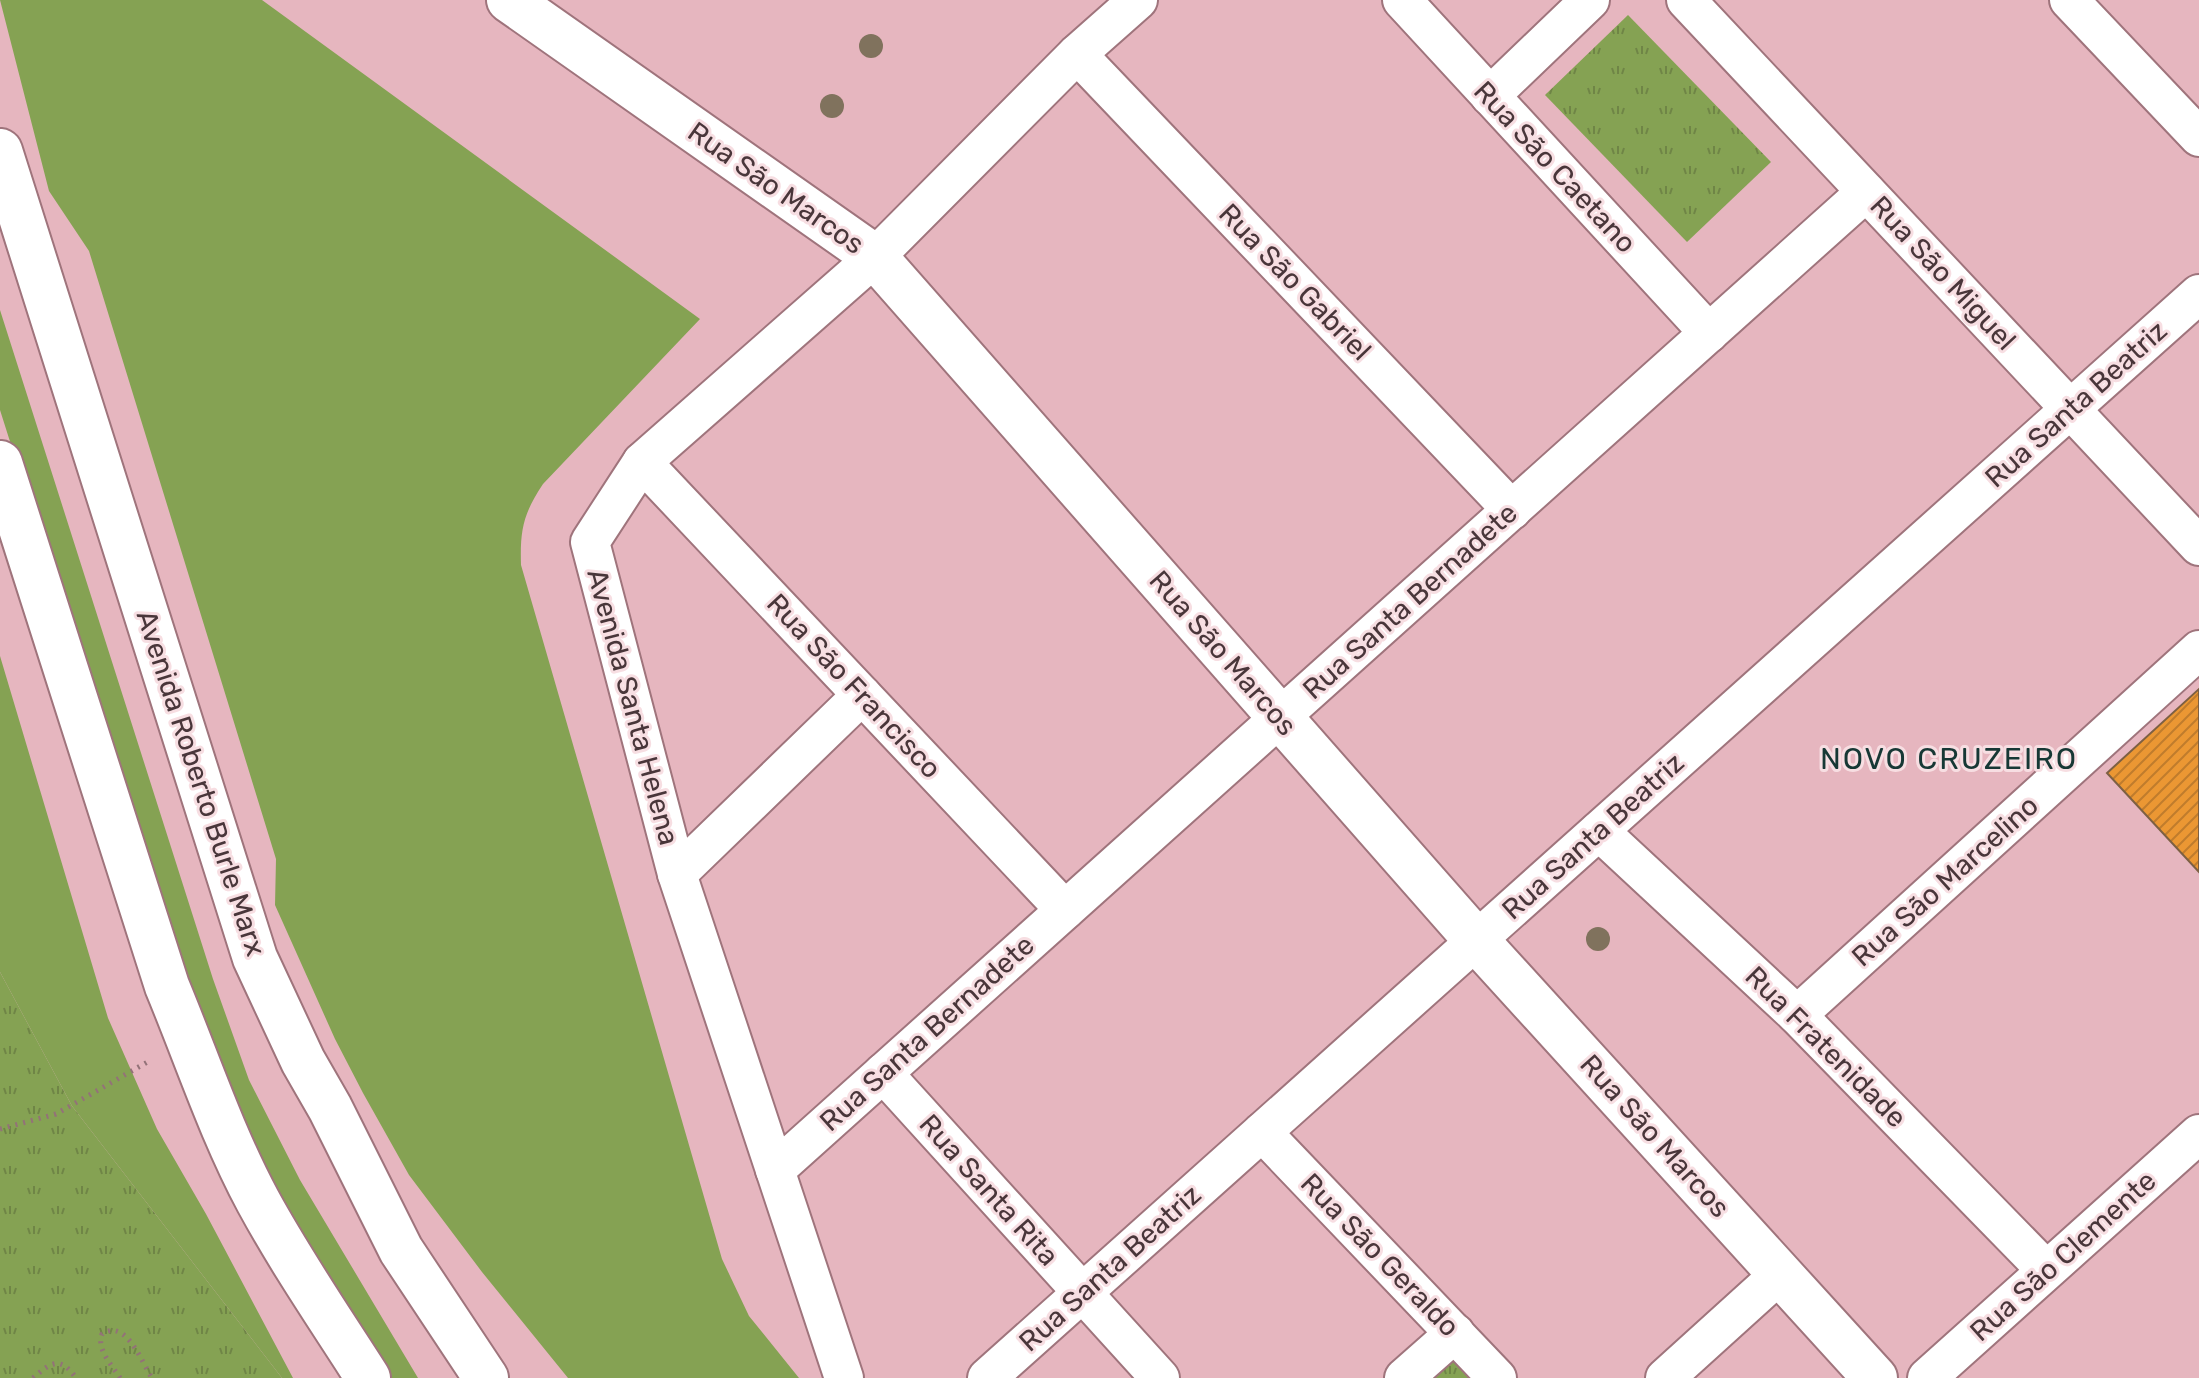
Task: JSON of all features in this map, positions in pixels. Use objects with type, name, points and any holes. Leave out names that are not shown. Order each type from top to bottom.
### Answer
[{"type":"main road","name":"Rua São Marcos","points":[[509,0],[875,257],[1476,940],[1875,1378]]},
{"type":"main road","name":"Avenida Roberto Burle Marx","points":[[0,151],[255,958],[303,1061],[401,1250],[486,1378]]},
{"type":"main road","points":[[0,463],[167,986],[209,1099],[258,1201],[368,1378]]},
{"type":"street","name":"Avenida Santa Helena","points":[[844,1378],[677,874],[590,542],[642,462],[875,257],[1077,54],[1138,0]]},
{"type":"street","name":"Rua São Caetano","points":[[1402,0],[1709,333]]},
{"type":"street","points":[[1490,96],[1590,0]]},
{"type":"street","name":"Rua São Miguel","points":[[1686,0],[2199,546]]},
{"type":"street","points":[[2069,0],[2199,137]]},
{"type":"street","name":"Rua São Gabriel","points":[[1077,54],[1512,510]]},
{"type":"street","name":"Rua Santa Bernadete","points":[[775,1170],[1866,192]]},
{"type":"street","name":"Rua Santa Beatriz","points":[[987,1378],[2199,294]]},
{"type":"street","name":"Rua São Francisco","points":[[642,462],[1065,910]]},
{"type":"street","name":"Rua São Marcelino","points":[[1797,1015],[2199,650]]},
{"type":"street","points":[[677,874],[862,695]]},
{"type":"street","name":"Rua Fratenidade","points":[[1599,831],[1797,1015],[2046,1270]]},
{"type":"street","name":"Rua Santa Rita","points":[[883,1073],[1160,1378]]},
{"type":"street","name":"Rua São Geraldo","points":[[1262,1132],[1497,1378]]},
{"type":"street","name":"Rua São Clemente","points":[[1927,1378],[2199,1134]]},
{"type":"street","points":[[1665,1378],[1780,1274]]},
{"type":"street","points":[[1404,1378],[1455,1333]]},
{"type":"path","points":[[0,1129],[56,1114],[157,1057],[190,1043]]},
{"type":"path","points":[[120,1378],[100,1346],[100,1338],[110,1329],[119,1330],[125,1335],[152,1378]]},
{"type":"path","points":[[33,1378],[55,1363],[67,1366],[76,1378]]},
{"type":"green space","points":[[0,0],[262,0],[700,319],[543,484],[524,523],[521,565],[722,1259],[749,1316],[799,1378],[568,1378],[409,1175],[335,1039],[275,905],[276,859],[89,251],[49,191]]},
{"type":"green space","points":[[1628,15],[1771,162],[1687,242],[1545,95]]},
{"type":"green space","points":[[0,310],[213,979],[249,1080],[300,1180],[418,1378],[382,1378],[272,1195],[185,993],[0,410]]},
{"type":"green space","points":[[0,656],[108,1018],[157,1129],[293,1378],[282,1378],[72,1106],[0,972]]},
{"type":"green space","points":[[0,972],[72,1106],[282,1378],[0,1378]]},
{"type":"green space","points":[[1449,1343],[1480,1378],[1410,1378]]},
{"type":"building","points":[[2199,689],[2199,872],[2107,773]]},
{"type":"district","name":"NOVO CRUZEIRO","points":[[1949,759]]}]
